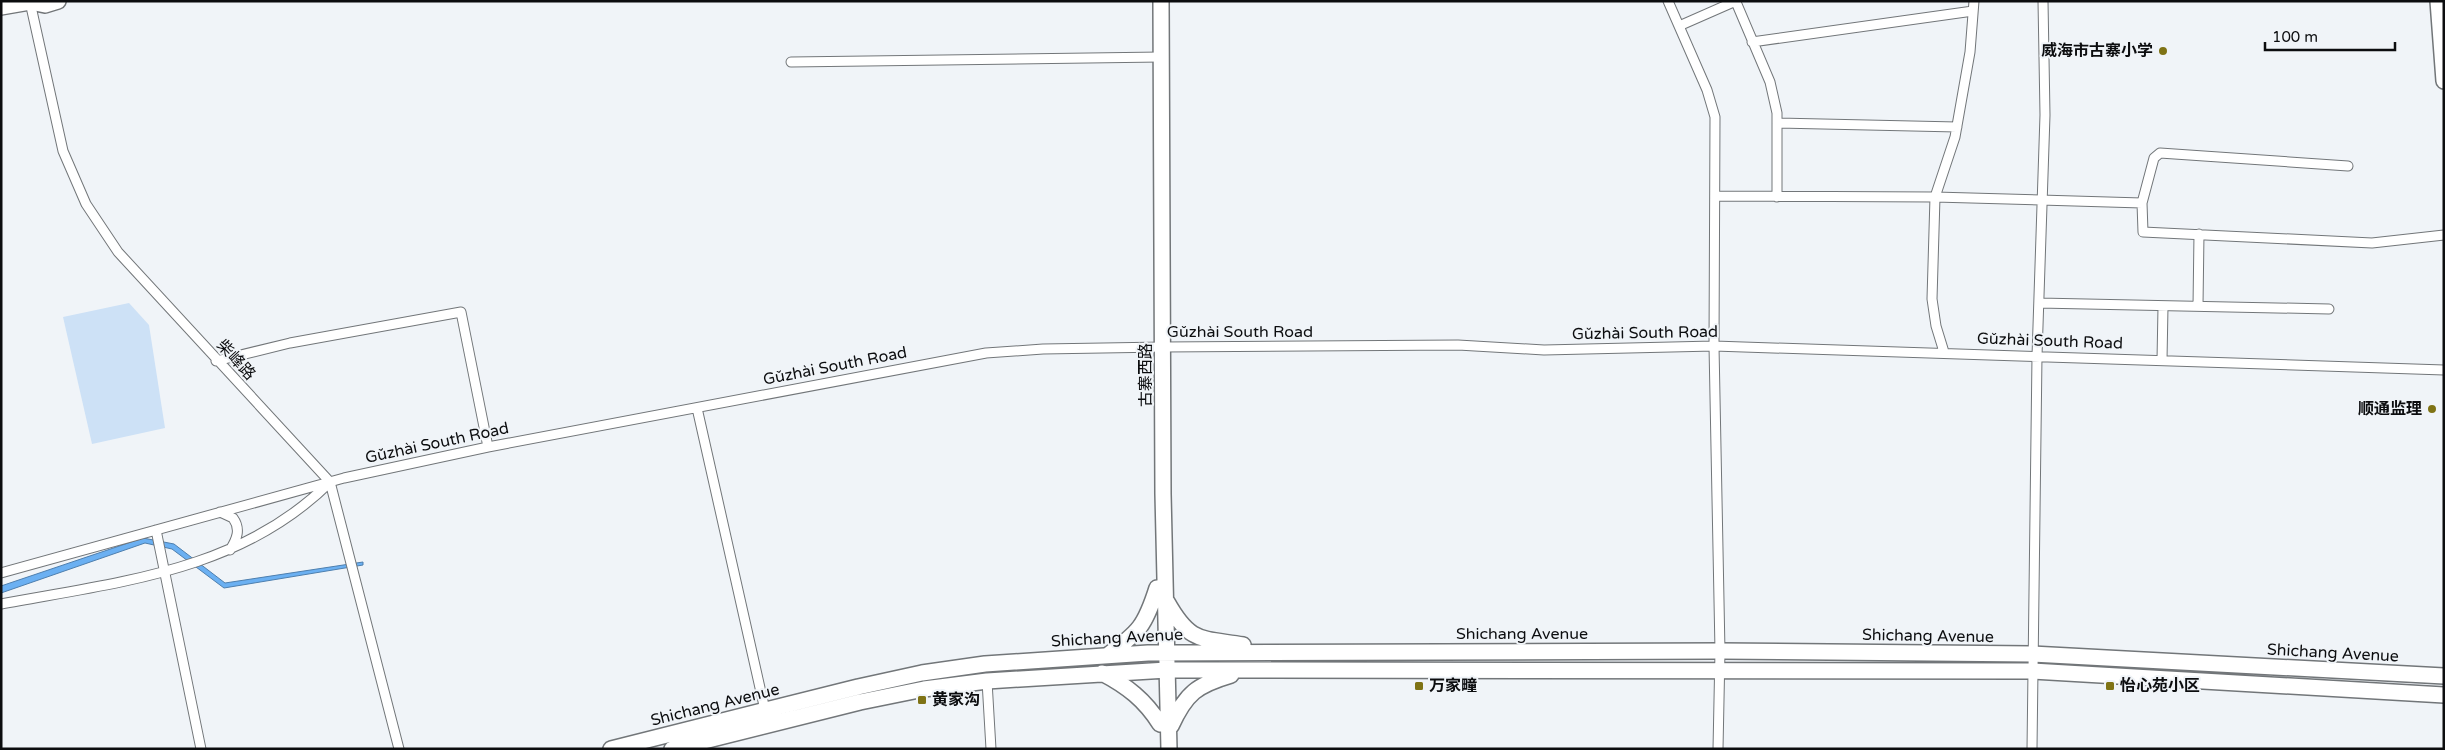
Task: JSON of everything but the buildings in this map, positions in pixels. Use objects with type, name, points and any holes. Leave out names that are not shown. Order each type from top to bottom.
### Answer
[{"type":"main road","points":[[1,7],[31,1],[46,5],[58,1]]},
{"type":"main road","name":"古寨西路","points":[[1153,1],[1157,57],[1160,347],[1166,602],[1162,653]]},
{"type":"main road","name":"古寨西路","points":[[1157,57],[1161,1]]},
{"type":"main road","points":[[2438,1],[2444,81]]},
{"type":"main road","name":"古寨西路","points":[[1160,347],[1157,588],[1163,670],[1164,727],[1160,749]]},
{"type":"main road","points":[[1108,655],[1140,629],[1149,615],[1157,588]]},
{"type":"main road","points":[[1166,602],[1177,620],[1187,631],[1197,637],[1248,646],[1269,652]]},
{"type":"main road","name":"Shichang Avenue","points":[[611,749],[922,673],[985,664],[1108,655],[1269,652],[1720,651],[2032,654],[2444,676]]},
{"type":"main road","name":"Shichang Avenue","points":[[672,749],[860,702],[924,689],[987,681],[1163,670],[2032,671],[2444,695]]},
{"type":"main road","points":[[1101,673],[1123,684],[1136,694],[1149,706],[1164,727],[1190,693],[1207,682],[1247,670]]},
{"type":"main road","name":"古寨西路","points":[[1164,727],[1170,749]]},
{"type":"street","name":"柴峰路","points":[[31,1],[63,151],[86,204],[118,252],[216,361],[330,482],[399,749]]},
{"type":"street","points":[[1668,1],[1707,90],[1715,117],[1714,346],[1720,651],[1718,749]]},
{"type":"street","points":[[1679,26],[1736,1],[1770,82],[1777,113],[1777,197]]},
{"type":"street","points":[[2032,749],[2037,356],[2045,115],[2043,1]]},
{"type":"street","points":[[1752,42],[1974,6],[1970,52],[1956,127],[1935,197],[1932,300],[1936,326],[1944,352]]},
{"type":"street","points":[[791,62],[1157,57]]},
{"type":"street","points":[[1777,123],[1956,127]]},
{"type":"street","points":[[2348,166],[2160,153],[2154,158],[2142,203],[2143,232],[2372,242],[2444,235]]},
{"type":"street","points":[[1716,196],[1935,197],[2142,203]]},
{"type":"street","points":[[2198,306],[2199,234]]},
{"type":"street","points":[[2039,303],[2329,310]]},
{"type":"street","points":[[2162,360],[2163,307]]},
{"type":"street","points":[[216,361],[290,343],[461,312],[488,447]]},
{"type":"street","name":"Gǔzhài South Road","points":[[1,573],[330,482],[488,447],[986,353],[1043,349],[1160,347],[1458,345],[1544,350],[1714,346],[1944,352],[2444,370]]},
{"type":"street","points":[[697,408],[765,710]]},
{"type":"street","points":[[1,604],[164,571],[212,558],[265,532],[306,505],[330,482]]},
{"type":"street","points":[[220,512],[233,518],[238,528],[236,539],[229,551]]},
{"type":"street","points":[[156,530],[201,749]]},
{"type":"street","points":[[987,681],[991,749]]},
{"type":"shaded area","points":[[129,303],[149,325],[165,428],[92,444],[63,317]]},
{"type":"water","points":[[143,538],[174,544],[225,583],[363,562],[363,565],[224,588],[172,549],[145,543],[1,593],[1,586]]},
{"type":"place","name":"威海市古寨小学","points":[[2163,51]]},
{"type":"place","name":"顺通监理","points":[[2432,409]]},
{"type":"place","name":"万家疃","points":[[1419,686]]},
{"type":"place","name":"怡心苑小区","points":[[2110,686]]},
{"type":"place","name":"黄家沟","points":[[922,700]]}]
